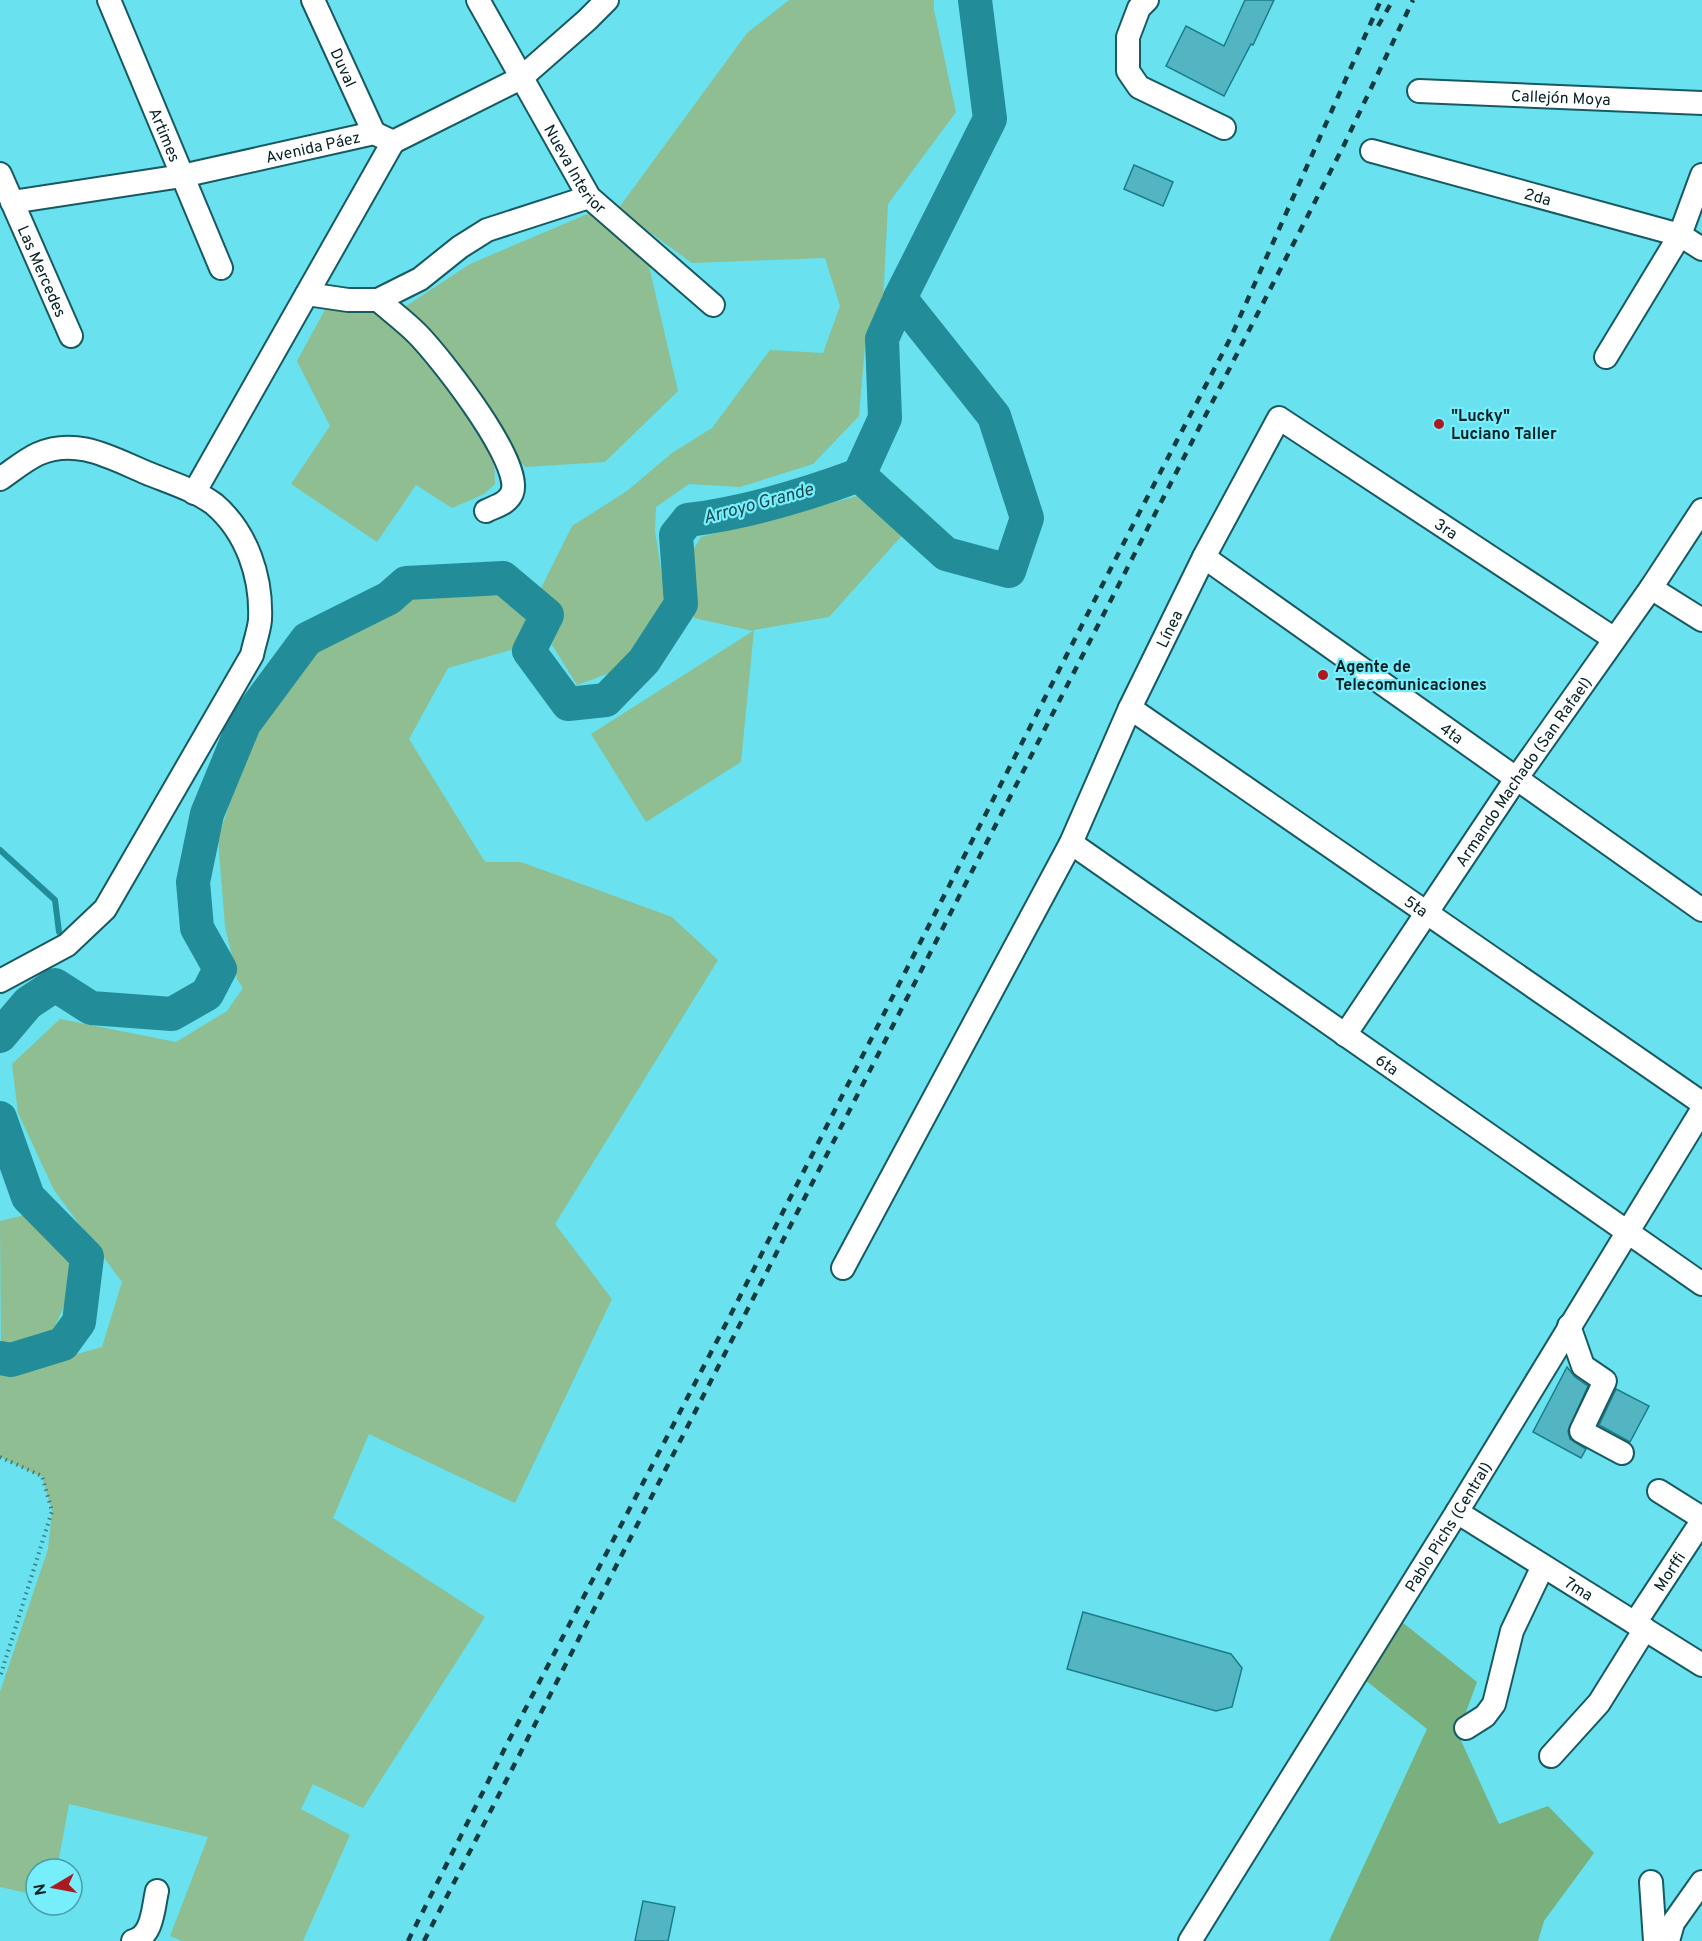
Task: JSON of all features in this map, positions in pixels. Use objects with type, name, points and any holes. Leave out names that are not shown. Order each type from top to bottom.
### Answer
[{"type":"street","name":"Artimes","points":[[110,0],[220,268]]},
{"type":"street","name":"Duval","points":[[313,0],[383,137]]},
{"type":"street","name":"Nueva Interior","points":[[478,0],[590,197],[713,305]]},
{"type":"street","name":"Avenida Páez","points":[[12,202],[182,176],[383,137],[521,78],[588,20],[607,0]]},
{"type":"street","points":[[1147,0],[1139,8],[1128,37],[1128,71],[1139,87],[1224,128]]},
{"type":"street","name":"Callejón Moya","points":[[1419,91],[1702,103]]},
{"type":"street","points":[[194,493],[307,294],[383,137]]},
{"type":"street","name":"2da","points":[[1372,151],[1680,235],[1702,249]]},
{"type":"street","name":"Las Mercedes","points":[[0,174],[71,336]]},
{"type":"street","points":[[1606,357],[1680,235],[1702,175]]},
{"type":"street","points":[[307,294],[348,300],[378,300],[420,279],[487,230],[590,197]]},
{"type":"street","points":[[378,300],[422,338],[459,385],[495,438],[514,478],[513,492],[507,501],[486,511]]},
{"type":"street","name":"Línea","points":[[843,1268],[1071,843],[1130,708],[1204,557],[1279,418]]},
{"type":"street","name":"3ra","points":[[1279,418],[1613,638]]},
{"type":"street","points":[[0,479],[38,454],[63,447],[90,449],[194,493],[212,503],[232,522],[249,553],[258,581],[260,621],[252,655],[105,909],[67,945],[0,981]]},
{"type":"street","name":"Armando Machado (San Rafael)","points":[[1345,1035],[1516,779],[1613,638],[1651,588],[1702,510]]},
{"type":"street","name":"4ta","points":[[1204,557],[1702,910]]},
{"type":"street","points":[[1651,588],[1702,620]]},
{"type":"street","name":"5ta","points":[[1130,708],[1702,1103]]},
{"type":"street","name":"6ta","points":[[1071,843],[1702,1284]]},
{"type":"street","name":"Pablo Pichs (Central)","points":[[1190,1941],[1457,1512],[1702,1110]]},
{"type":"street","points":[[1569,1326],[1582,1366],[1605,1381],[1581,1431],[1622,1453]]},
{"type":"street","points":[[1659,1491],[1702,1520]]},
{"type":"street","name":"7ma","points":[[1457,1512],[1702,1665]]},
{"type":"street","name":"Morffi","points":[[1551,1756],[1599,1704],[1640,1626],[1702,1520]]},
{"type":"street","points":[[1466,1728],[1485,1716],[1494,1704],[1512,1631],[1543,1566]]},
{"type":"street","points":[[1651,1882],[1655,1941]]},
{"type":"street","points":[[1668,1941],[1673,1923],[1702,1882]]},
{"type":"street","points":[[133,1941],[148,1930],[157,1891]]},
{"type":"path","points":[[0,1457],[42,1476],[52,1511],[0,1677]]},
{"type":"green space","points":[[789,0],[934,0],[934,10],[956,112],[888,204],[883,302],[865,346],[859,416],[813,464],[740,487],[689,484],[656,507],[655,531],[665,596],[644,640],[612,672],[577,685],[552,645],[560,617],[540,590],[572,526],[627,491],[672,453],[712,428],[770,350],[823,353],[840,306],[825,258],[692,263],[618,209],[747,33]]},
{"type":"green space","points":[[590,213],[649,266],[678,391],[605,462],[525,467],[403,308],[470,264]]},
{"type":"green space","points":[[326,308],[378,312],[418,348],[470,413],[494,455],[495,484],[484,494],[452,508],[416,485],[377,542],[291,484],[330,426],[297,361]]},
{"type":"green space","points":[[865,494],[907,530],[829,617],[754,630],[741,762],[646,822],[591,734],[753,631],[694,618],[688,558],[701,537]]},
{"type":"green space","points":[[441,588],[502,597],[536,619],[514,649],[448,668],[409,739],[485,862],[521,862],[672,917],[718,960],[555,1224],[612,1299],[515,1503],[369,1434],[333,1518],[485,1617],[363,1808],[313,1784],[301,1809],[350,1835],[303,1941],[182,1941],[170,1936],[208,1837],[69,1804],[59,1857],[24,1857],[24,1892],[0,1887],[0,1692],[48,1549],[52,1511],[42,1477],[0,1457],[0,1370],[10,1373],[102,1347],[122,1282],[54,1190],[18,1113],[12,1064],[60,1019],[176,1042],[227,1011],[243,988],[237,979],[225,926],[218,839],[245,756],[268,712],[316,646],[385,609]]},
{"type":"green space","points":[[29,1214],[71,1259],[69,1295],[52,1333],[1,1348],[0,1221]]},
{"type":"green space","points":[[1402,1622],[1477,1682],[1458,1734],[1499,1824],[1548,1806],[1594,1853],[1544,1921],[1538,1941],[1329,1941],[1427,1729],[1365,1680]]},
{"type":"building","points":[[1245,0],[1274,0],[1253,45],[1251,44],[1224,96],[1166,66],[1186,26],[1224,46]]},
{"type":"building","points":[[1134,165],[1173,182],[1163,206],[1124,189]]},
{"type":"building","points":[[1567,1367],[1575,1377],[1588,1386],[1568,1431],[1570,1439],[1586,1449],[1581,1458],[1533,1432]]},
{"type":"building","points":[[1616,1389],[1649,1406],[1630,1442],[1599,1425]]},
{"type":"building","points":[[1083,1612],[1231,1654],[1242,1668],[1232,1707],[1216,1711],[1067,1669]]},
{"type":"building","points":[[643,1901],[675,1907],[668,1941],[635,1941]]},
{"type":"waterway","name":"Arroyo Grande","points":[[0,1036],[28,1003],[55,985],[91,1008],[172,1014],[207,994],[220,969],[197,928],[193,882],[207,814],[244,724],[307,639],[389,598],[406,583],[503,578],[547,615],[529,651],[568,704],[606,700],[644,661],[681,604],[676,535],[688,520],[732,513],[775,502],[859,475],[885,418],[882,339],[900,298],[990,119],[975,0]]},
{"type":"waterway","name":"Arroyo Grande","points":[[859,475],[946,554],[1009,571],[1027,518],[994,416],[900,298]]},
{"type":"waterway","points":[[0,850],[55,900],[59,932]]},
{"type":"waterway","name":"Arroyo Grande","points":[[0,1118],[28,1197],[87,1257],[79,1322],[63,1344],[11,1360],[0,1358]]},
{"type":"railway","points":[[408,1941],[505,1748],[731,1314],[1231,337],[1381,0]]},
{"type":"railway","points":[[1378,26],[1393,0]]},
{"type":"railway","points":[[424,1941],[1344,145],[1413,0]]},
{"type":"place","name":"\"Lucky\" Luciano Taller","points":[[1439,424]]},
{"type":"place","name":"Agente de Telecomunicaciones","points":[[1323,675]]}]
